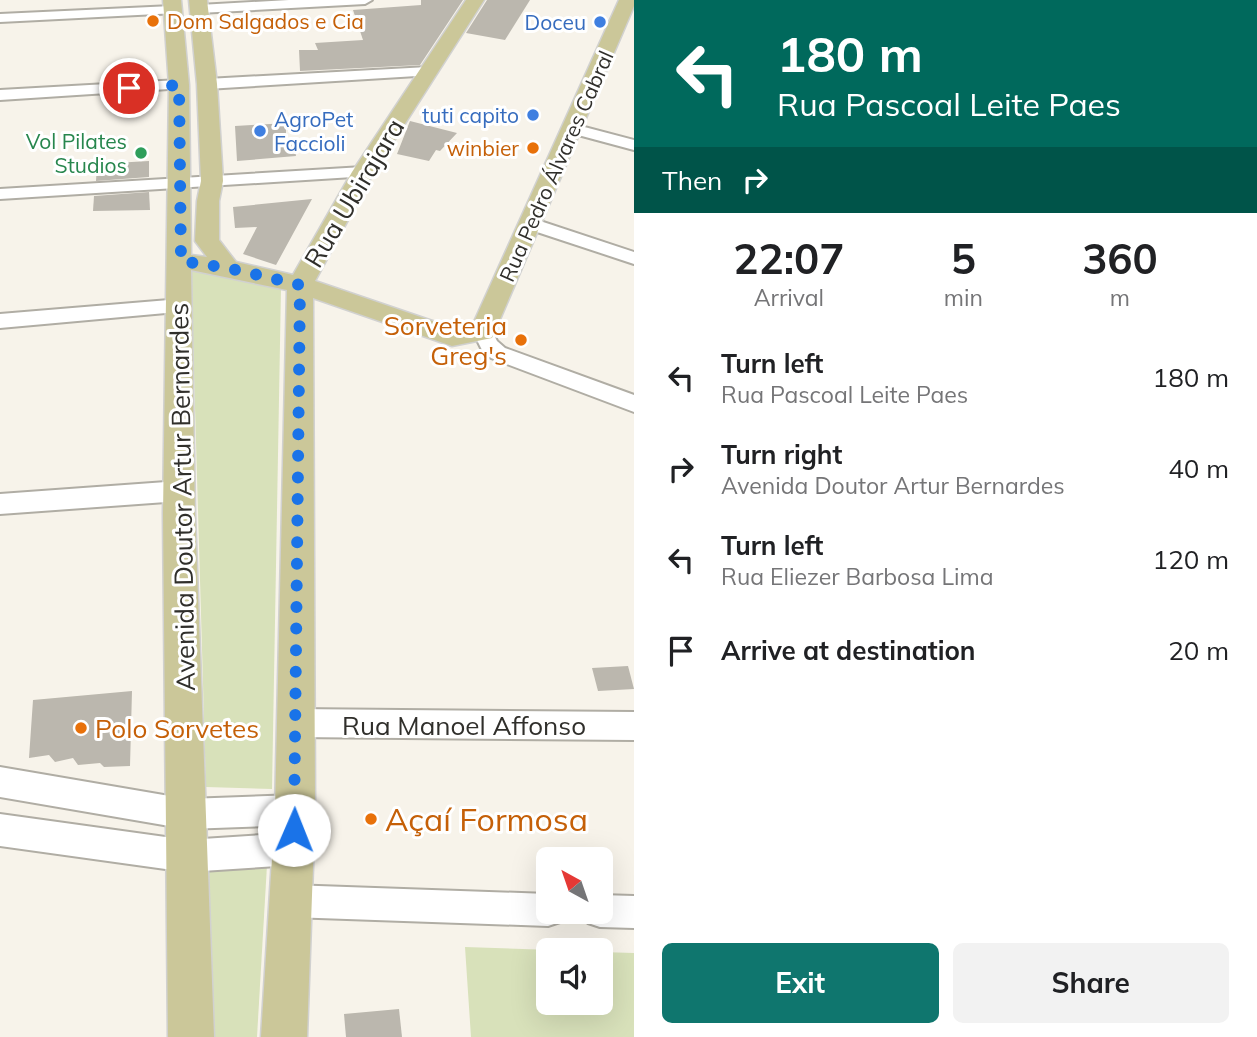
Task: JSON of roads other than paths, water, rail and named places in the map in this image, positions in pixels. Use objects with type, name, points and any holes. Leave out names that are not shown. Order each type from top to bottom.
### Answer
[{"type":"main road","name":"Rua Ubirajara","points":[[284,1037],[294,830],[300,285],[363,172],[475,0]]},
{"type":"main road","name":"Rua Pedro Álvares Cabral","points":[[483,332],[628,0]]},
{"type":"main road","name":"Avenida Doutor Artur Bernardes","points":[[185,5],[193,85],[212,181],[208,201],[207,241],[228,268]]},
{"type":"main road","name":"Avenida Doutor Artur Bernardes","points":[[191,1037],[180,491],[179,183],[193,85]]},
{"type":"main road","points":[[181,261],[228,268],[300,285],[452,337],[483,332]]},
{"type":"street","points":[[0,18],[185,5],[365,0]]},
{"type":"street","points":[[0,96],[428,72]]},
{"type":"street","points":[[573,129],[634,145]]},
{"type":"street","points":[[0,194],[363,172]]},
{"type":"street","points":[[531,224],[634,258]]},
{"type":"street","points":[[0,321],[181,306]]},
{"type":"street","points":[[483,332],[489,345],[499,353],[634,404]]},
{"type":"street","points":[[0,504],[180,491]]},
{"type":"street","name":"Rua Manoel Affonso","points":[[295,723],[634,726]]},
{"type":"street","points":[[0,782],[294,830]]},
{"type":"street","points":[[0,830],[187,856],[294,830]]},
{"type":"street","points":[[290,901],[536,909]]},
{"type":"street","points":[[613,911],[634,912]]},
{"type":"place","name":"Dom Salgados e Cia","points":[[153,21]]},
{"type":"place","name":"Doceu","points":[[600,22]]},
{"type":"place","name":"tuti capito","points":[[533,115]]},
{"type":"place","name":"AgroPet Faccioli","points":[[260,131]]},
{"type":"place","name":"winbier","points":[[533,148]]},
{"type":"place","name":"Vol Pilates Studios","points":[[141,153]]},
{"type":"place","name":"Sorveteria Greg's","points":[[521,340]]},
{"type":"place","name":"Polo Sorvetes","points":[[81,728]]},
{"type":"place","name":"Açaí Formosa","points":[[371,819]]}]
